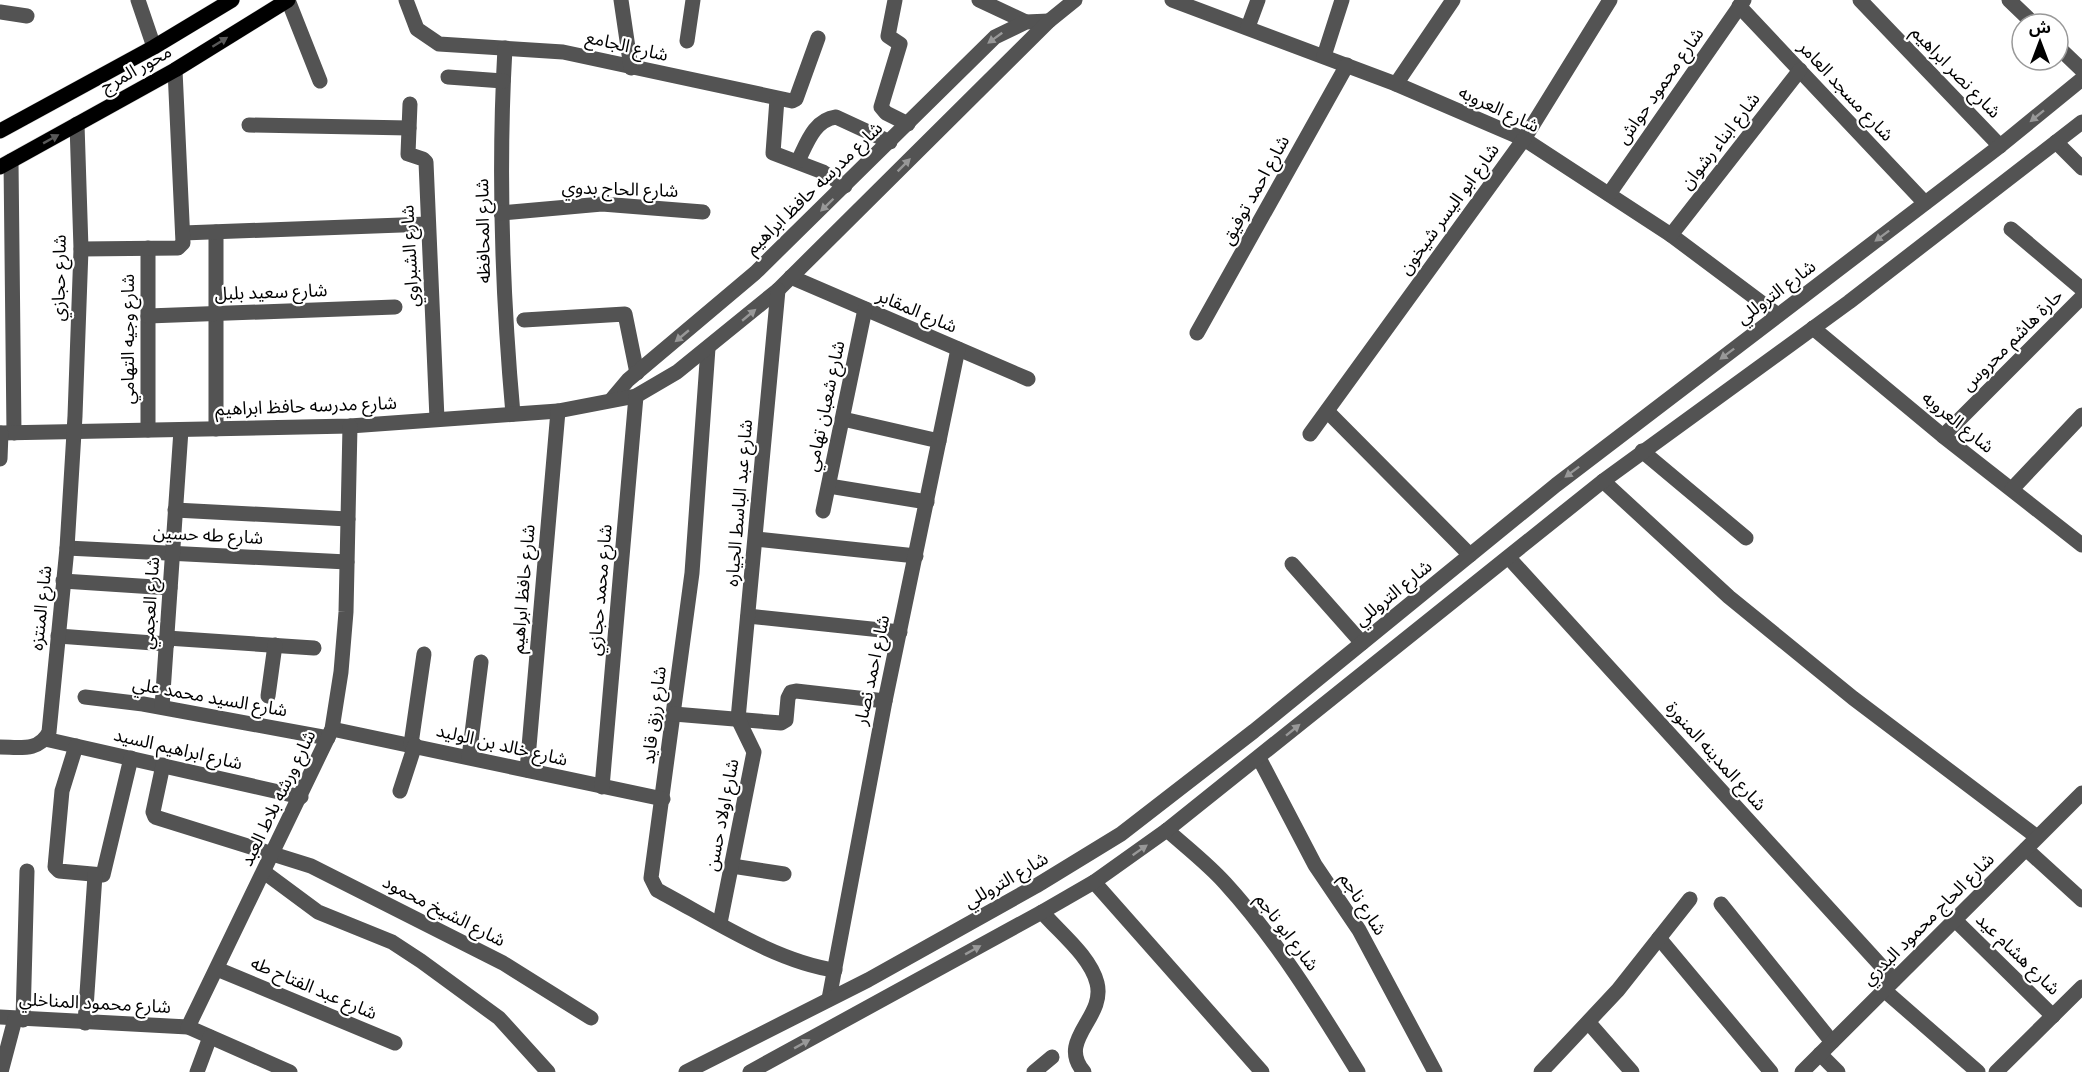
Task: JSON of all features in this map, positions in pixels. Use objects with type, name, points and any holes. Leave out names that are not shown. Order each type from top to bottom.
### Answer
[{"type":"main road","name":"محور المرج","points":[[0,131],[154,47],[232,0]]},
{"type":"main road","name":"محور المرج","points":[[5,164],[175,70],[288,0]]},
{"type":"street","points":[[138,0],[154,47]]},
{"type":"street","points":[[288,0],[320,81]]},
{"type":"street","name":"شارع الجامع","points":[[406,0],[417,29],[439,44],[563,52],[777,99]]},
{"type":"street","points":[[621,0],[631,68]]},
{"type":"street","points":[[687,41],[693,0]]},
{"type":"street","points":[[895,0],[888,36],[900,44],[881,107],[886,113],[908,123]]},
{"type":"street","points":[[979,0],[1026,22]]},
{"type":"street","name":"شارع مدرسه حافظ ابراهيم","points":[[5,433],[350,426],[558,411],[636,396],[677,372],[778,290],[1049,21],[1075,0]]},
{"type":"street","points":[[1248,27],[1258,0]]},
{"type":"street","points":[[1324,56],[1342,0]]},
{"type":"street","points":[[1395,84],[1453,0]]},
{"type":"street","name":"شارع ابو اليسر شيخون","points":[[1310,434],[1524,139],[1610,0]]},
{"type":"street","name":"شارع نصر ابراهيم","points":[[1860,0],[2000,146]]},
{"type":"street","points":[[2009,0],[2022,12]]},
{"type":"street","name":"شارع العروبه","points":[[1175,1],[1347,65],[1524,139],[1671,235],[1778,315]]},
{"type":"street","name":"شارع مسجد العامر","points":[[1741,3],[1800,70],[1925,203]]},
{"type":"street","name":"شارع محمود حواش","points":[[1609,194],[1741,3]]},
{"type":"street","points":[[0,12],[27,16]]},
{"type":"street","name":"شارع مدرسه حافظ ابراهيم","points":[[612,399],[637,373],[755,273],[995,37],[1026,22],[1049,21]]},
{"type":"street","points":[[818,38],[796,99],[792,101],[777,99],[772,151],[776,155],[798,161],[822,172],[845,186]]},
{"type":"street","name":"شارع المحافظه","points":[[505,48],[501,213],[504,302],[513,414]]},
{"type":"street","points":[[2070,58],[2082,70]]},
{"type":"street","name":"شارع احمد توفيق","points":[[1197,333],[1347,65]]},
{"type":"street","points":[[81,249],[178,248],[183,243],[175,70]]},
{"type":"street","name":"شارع ابناء رشوان","points":[[1671,235],[1800,70]]},
{"type":"street","points":[[448,77],[503,81]]},
{"type":"street","name":"شارع التروللي","points":[[686,1072],[830,999],[1036,886],[1121,834],[1362,643],[1556,485],[2000,146],[2082,79]]},
{"type":"street","name":"شارع الشبراوي","points":[[410,104],[408,154],[426,162],[437,420]]},
{"type":"street","points":[[798,161],[818,123],[826,118],[836,117],[890,142]]},
{"type":"street","points":[[750,1072],[1094,882],[1167,830],[1509,558],[1603,480],[1813,328],[2082,122]]},
{"type":"street","name":"شارع حجازي","points":[[72,432],[81,249],[77,124]]},
{"type":"street","points":[[249,125],[409,128]]},
{"type":"street","points":[[2056,142],[2082,168]]},
{"type":"street","points":[[0,459],[5,433],[5,164]]},
{"type":"street","name":"شارع الحاج بدوي","points":[[501,213],[602,204],[703,212]]},
{"type":"street","points":[[183,233],[428,225]]},
{"type":"street","points":[[2011,229],[2082,289]]},
{"type":"street","points":[[216,232],[216,429]]},
{"type":"street","name":"شارع وجيه التهامي","points":[[148,248],[148,430]]},
{"type":"street","name":"شارع المقابر","points":[[791,277],[1028,379]]},
{"type":"street","name":"شارع عبد الباسط الجياره","points":[[738,719],[778,290]]},
{"type":"street","name":"حارة هاشم محروس","points":[[1943,436],[2082,297]]},
{"type":"street","name":"شارع سعيد بلبل","points":[[148,316],[395,307]]},
{"type":"street","name":"شارع شعبان تهامي","points":[[824,511],[865,309]]},
{"type":"street","points":[[524,320],[624,314],[627,316],[637,373]]},
{"type":"street","name":"شارع العروبه","points":[[1813,328],[1943,436],[2082,544]]},
{"type":"street","name":"شارع رزق قايد","points":[[708,348],[692,573],[663,800],[651,872],[653,885],[657,890],[799,962],[835,970]]},
{"type":"street","name":"شارع احمد نصار","points":[[830,999],[885,701],[958,349]]},
{"type":"street","name":"شارع محمد حجازي","points":[[602,787],[636,396]]},
{"type":"street","name":"شارع حافظ ابراهيم","points":[[527,770],[558,411]]},
{"type":"street","points":[[1327,411],[1470,555]]},
{"type":"street","points":[[2012,489],[2082,415]]},
{"type":"street","points":[[843,419],[939,441]]},
{"type":"street","name":"شارع ورشه بلاط العبد","points":[[188,1027],[330,733],[341,672],[347,561],[350,426]]},
{"type":"street","name":"شارع العجمي","points":[[162,707],[181,430]]},
{"type":"street","name":"شارع المنتزه","points":[[45,739],[49,732],[67,548],[72,432]]},
{"type":"street","points":[[1642,451],[1746,538]]},
{"type":"street","points":[[1603,480],[1729,597],[1853,698],[2037,837]]},
{"type":"street","points":[[829,486],[927,502]]},
{"type":"street","points":[[175,510],[348,519]]},
{"type":"street","points":[[756,539],[916,556]]},
{"type":"street","name":"شارع طه حسين","points":[[67,548],[347,561]]},
{"type":"street","name":"شارع المدينه المنورة","points":[[1509,558],[1889,985],[1978,1072]]},
{"type":"street","points":[[1292,564],[1362,643]]},
{"type":"street","points":[[63,581],[170,588]]},
{"type":"street","points":[[748,616],[900,632]]},
{"type":"street","points":[[58,636],[314,648]]},
{"type":"street","points":[[268,696],[275,645]]},
{"type":"street","points":[[400,791],[413,744],[424,654]]},
{"type":"street","points":[[469,757],[481,662]]},
{"type":"street","points":[[674,714],[783,722],[788,698],[791,692],[796,691],[885,701]]},
{"type":"street","name":"شارع السيد محمد علي","points":[[85,697],[330,733]]},
{"type":"street","name":"شارع اولاد حسن","points":[[720,923],[754,752],[738,719]]},
{"type":"street","name":"شارع خالد بن الوليد","points":[[330,733],[413,744],[663,800]]},
{"type":"street","points":[[0,747],[29,747],[40,744],[45,739]]},
{"type":"street","name":"شارع ابراهيم السيد","points":[[45,739],[301,797]]},
{"type":"street","points":[[76,746],[62,791],[56,867],[59,871],[103,875],[131,758]]},
{"type":"street","name":"شارع ناجم","points":[[1259,758],[1314,865],[1359,930],[1435,1072]]},
{"type":"street","name":"شارع الشيخ محمود","points":[[163,765],[153,812],[155,817],[311,866],[503,963],[591,1018]]},
{"type":"street","name":"شارع الحاج محمود البدري","points":[[1802,1072],[2082,793]]},
{"type":"street","name":"شارع ابو ناجم","points":[[1167,830],[1225,882],[1259,924],[1320,1011],[1358,1072]]},
{"type":"street","points":[[2026,849],[2082,900]]},
{"type":"street","points":[[732,866],[784,874]]},
{"type":"street","points":[[1,1072],[13,1019],[27,871]]},
{"type":"street","points":[[264,872],[318,912],[392,942],[421,961],[498,1018],[548,1072]]},
{"type":"street","points":[[85,1023],[95,875]]},
{"type":"street","points":[[1094,882],[1262,1072]]},
{"type":"street","points":[[1541,1072],[1589,1023],[1690,899]]},
{"type":"street","points":[[1721,903],[1832,1042]]},
{"type":"street","points":[[1042,912],[1087,963],[1096,981],[1098,1001],[1094,1013],[1076,1040],[1073,1050],[1077,1063],[1084,1072]]},
{"type":"street","name":"شارع هشام عيد","points":[[1954,920],[2053,1016]]},
{"type":"street","points":[[1659,938],[1771,1072]]},
{"type":"street","name":"شارع عبد الفتاح طه","points":[[217,969],[395,1043]]},
{"type":"street","points":[[1995,1072],[2082,987]]},
{"type":"street","name":"شارع محمود المناخلي","points":[[13,1019],[188,1027]]},
{"type":"street","points":[[1589,1023],[1632,1072]]},
{"type":"street","points":[[188,1027],[290,1072]]},
{"type":"street","points":[[197,1072],[210,1037]]},
{"type":"street","points":[[1820,1054],[1838,1072]]},
{"type":"street","points":[[1034,1072],[1052,1057]]}]
